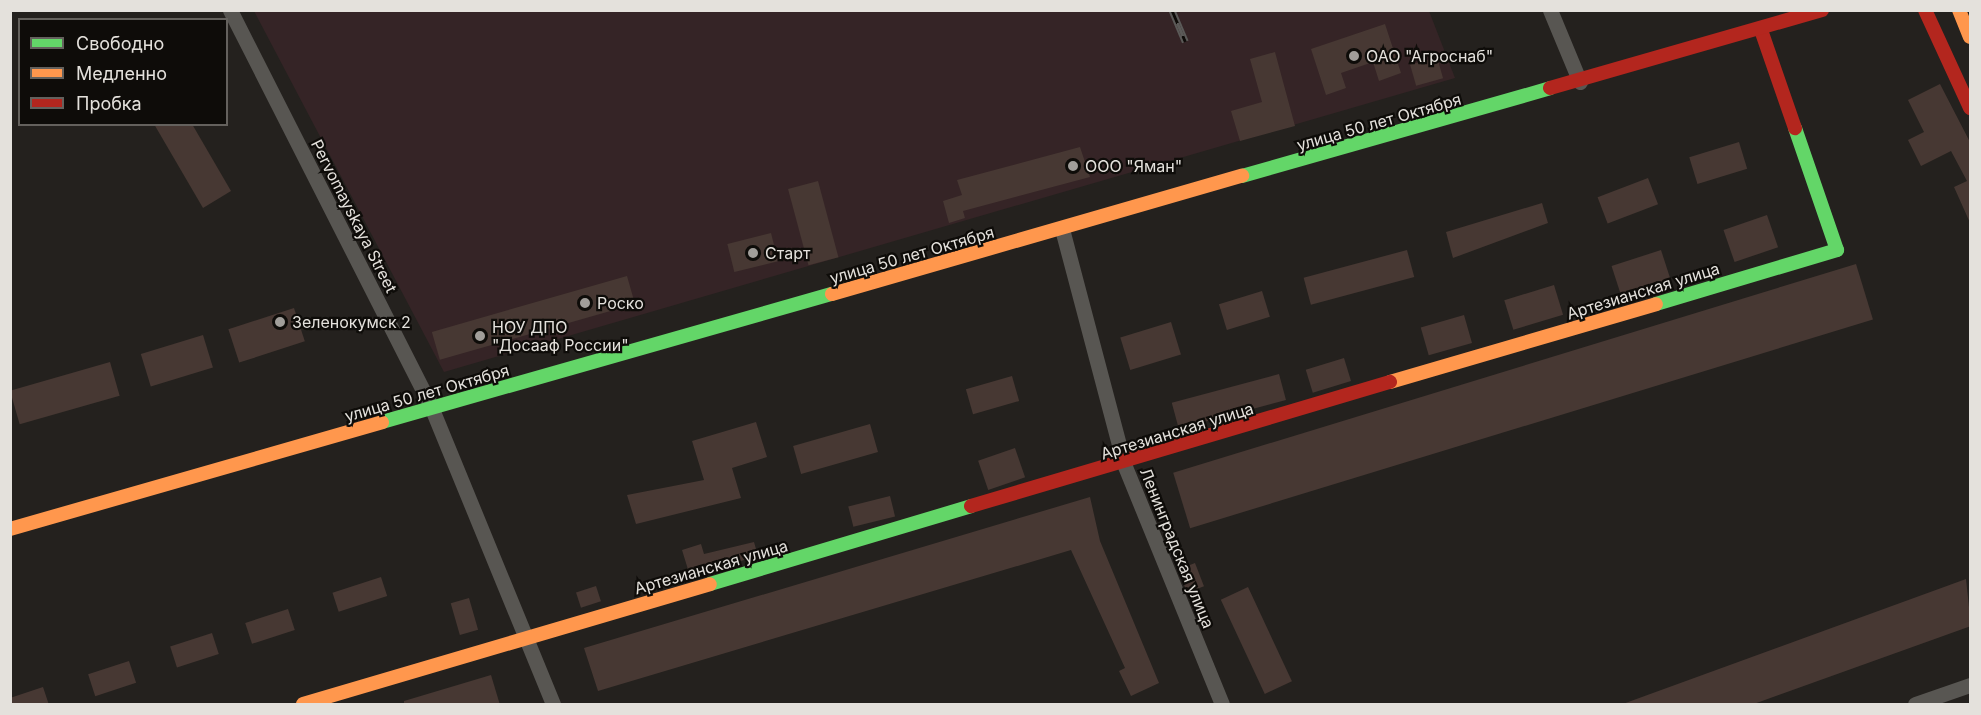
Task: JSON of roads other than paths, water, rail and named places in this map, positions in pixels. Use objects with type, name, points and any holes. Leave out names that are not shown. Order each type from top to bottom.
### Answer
[{"type":"main road","name":"улица 50 лет Октября","points":[[10,529],[1580,82],[1822,10]]},
{"type":"main road","points":[[1925,10],[1971,108]]},
{"type":"main road","points":[[1959,10],[1971,38]]},
{"type":"main road","name":"Артезианская улица","points":[[303,705],[1124,464],[1837,250],[1761,30]]},
{"type":"street","name":"Pervomayskaya Street","points":[[230,10],[432,409],[529,637],[553,705]]},
{"type":"street","points":[[1550,10],[1580,82]]},
{"type":"street","name":"Ленинградская улица","points":[[1062,229],[1124,464],[1222,705]]},
{"type":"street","points":[[1915,705],[1971,685]]},
{"type":"railway","points":[[1172,10],[1185,41]]},
{"type":"place","name":"ОАО \"Агроснаб\"","points":[[1354,56]]},
{"type":"place","name":"ООО \"Яман\"","points":[[1073,166]]},
{"type":"place","name":"Старт","points":[[753,253]]},
{"type":"place","name":"Роско","points":[[585,303]]},
{"type":"place","name":"Зеленокумск 2","points":[[280,322]]},
{"type":"place","name":"НОУ ДПО \"Досааф России\"","points":[[480,336]]}]
